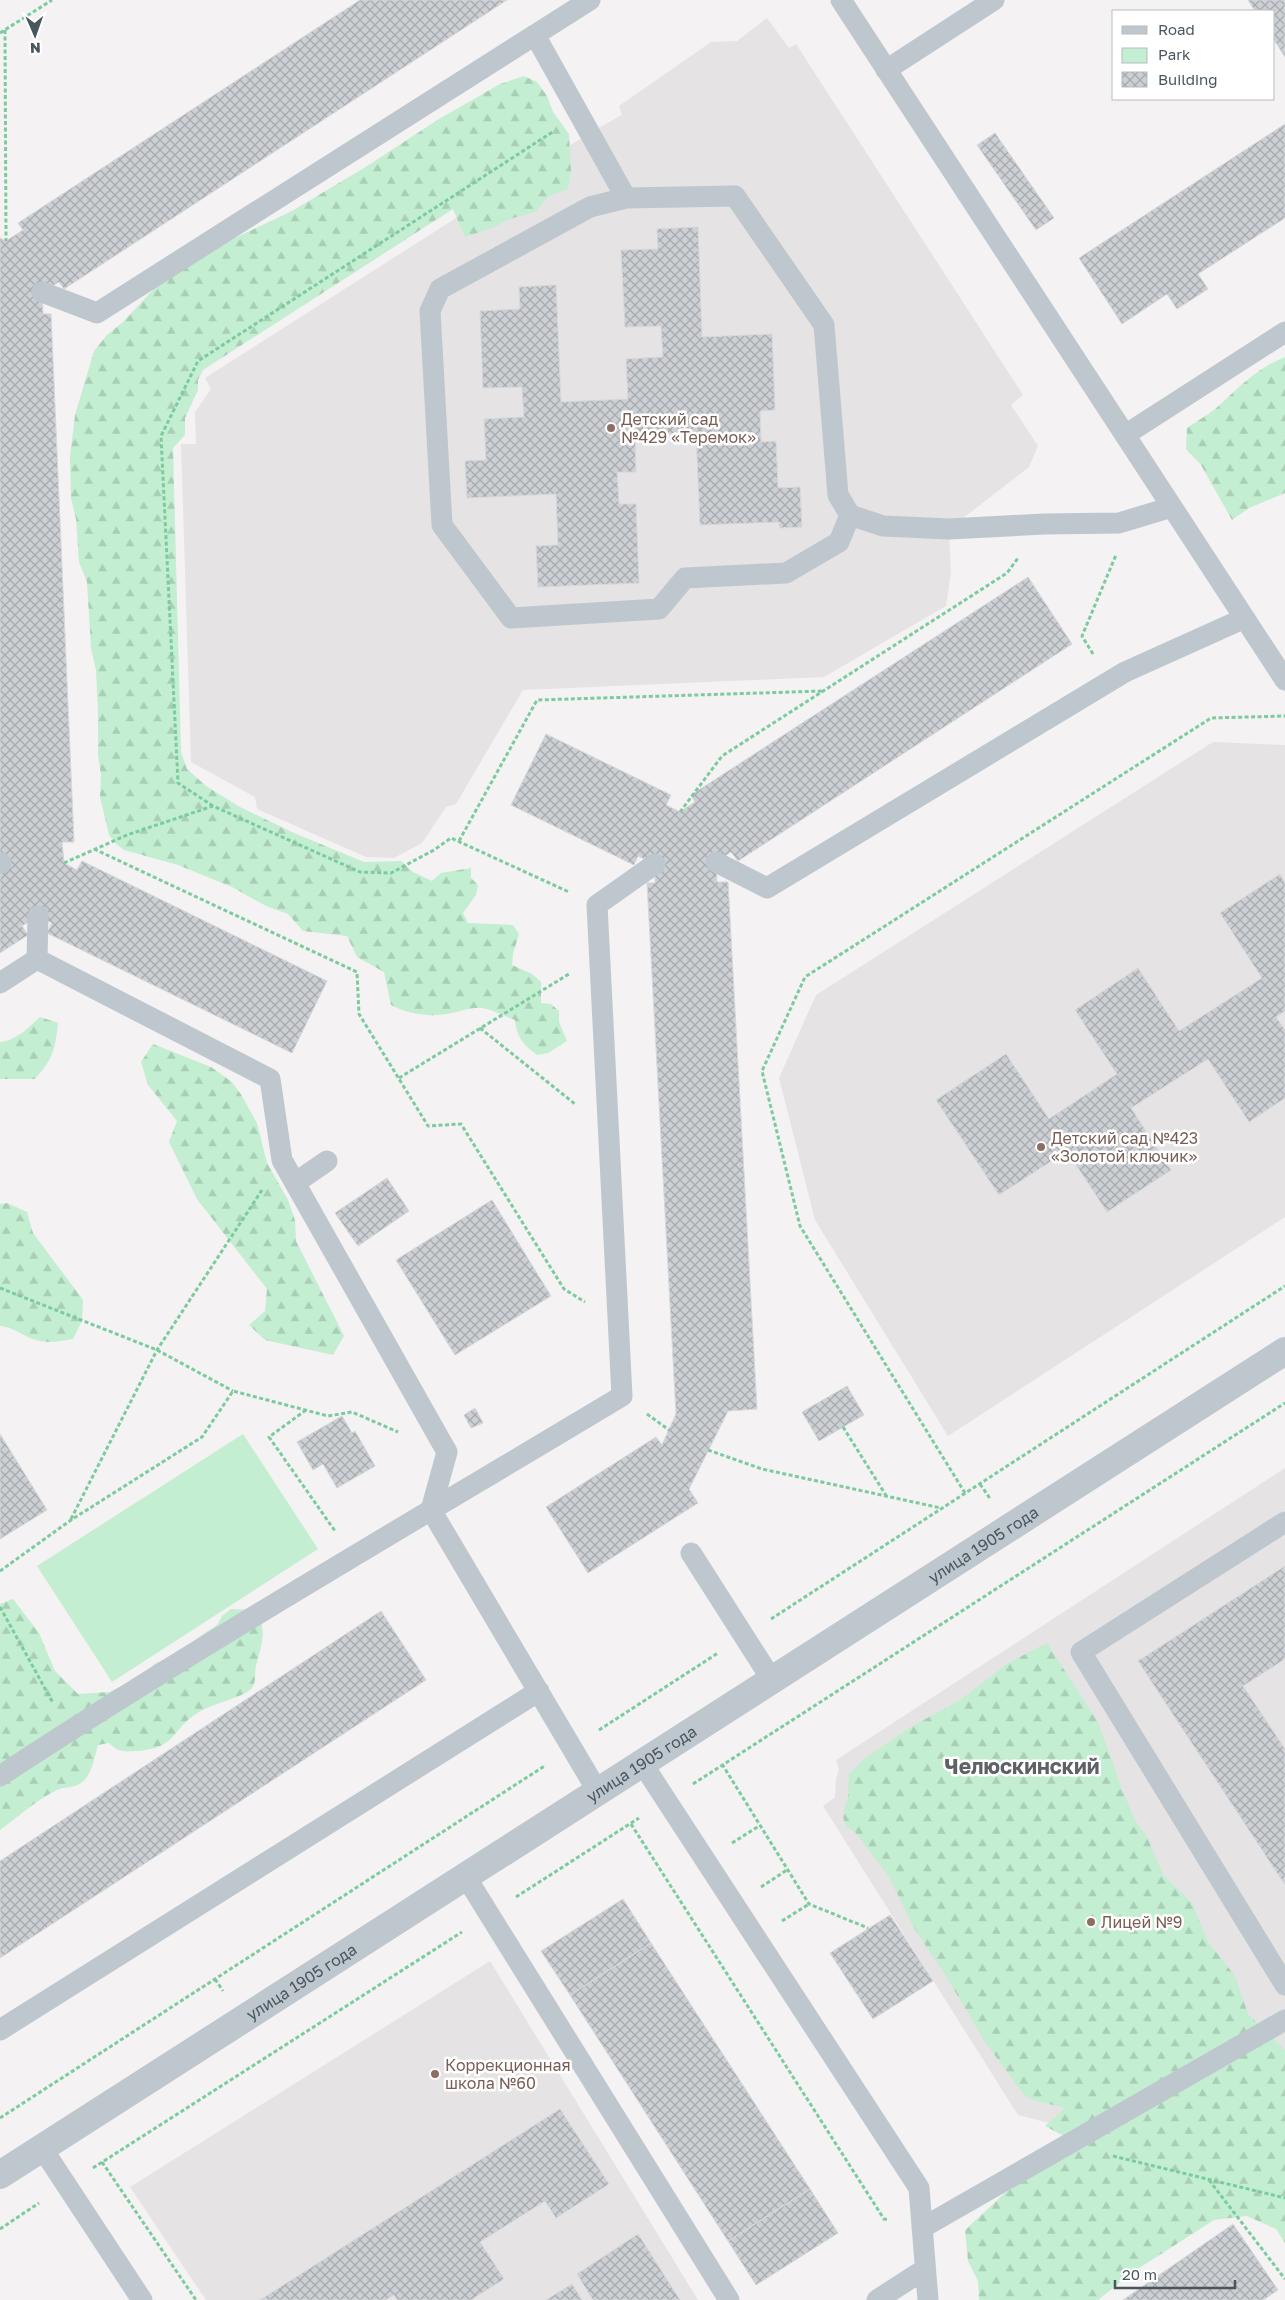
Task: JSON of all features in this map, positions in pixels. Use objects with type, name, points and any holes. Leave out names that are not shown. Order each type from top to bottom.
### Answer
[{"type":"street","name":"улица 1905 года","points":[[0,2175],[1285,1352]]},
{"type":"lane","points":[[42,292],[97,313],[590,0]]},
{"type":"lane","points":[[841,0],[1285,680]]},
{"type":"lane","points":[[886,70],[994,0]]},
{"type":"lane","points":[[535,35],[626,198]]},
{"type":"lane","points":[[850,515],[839,542],[786,573],[685,578],[660,609],[511,618],[442,525],[430,311],[440,289],[590,207],[626,198],[735,196],[824,326],[838,495],[850,515],[883,526],[939,529],[1119,523],[1172,507]]},
{"type":"lane","points":[[1125,435],[1285,332]]},
{"type":"lane","points":[[716,862],[768,888],[1125,672],[1244,618]]},
{"type":"lane","points":[[0,1776],[69,1731],[622,1396],[597,905],[654,864]]},
{"type":"lane","points":[[37,959],[38,916]]},
{"type":"lane","points":[[0,983],[37,959]]},
{"type":"lane","points":[[37,959],[270,1079],[282,1160],[447,1452],[431,1510],[598,1792]]},
{"type":"lane","points":[[295,1183],[327,1161]]},
{"type":"lane","points":[[1285,1522],[1081,1652],[1285,1985]]},
{"type":"lane","points":[[690,1553],[772,1680]]},
{"type":"lane","points":[[0,2030],[539,1691]]},
{"type":"lane","points":[[642,1763],[919,2188],[928,2300]]},
{"type":"lane","points":[[466,1877],[729,2300]]},
{"type":"lane","points":[[922,2228],[1285,2020]]},
{"type":"lane","points":[[42,2148],[142,2300]]},
{"type":"lane","points":[[877,2300],[925,2269]]},
{"type":"path","points":[[0,33],[52,0]]},
{"type":"path","points":[[5,30],[6,241]]},
{"type":"path","points":[[580,114],[198,361],[161,436],[178,783],[213,806],[360,872],[391,873],[434,850],[451,838],[597,905]]},
{"type":"path","points":[[1111,681],[1082,636],[1130,519]]},
{"type":"path","points":[[680,812],[722,756],[1007,573],[1044,524]]},
{"type":"path","points":[[459,841],[537,700],[824,691]]},
{"type":"path","points":[[965,1493],[800,1226],[762,1072],[805,977],[1211,718],[1285,716]]},
{"type":"path","points":[[64,863],[94,849],[213,806]]},
{"type":"path","points":[[94,849],[358,972],[359,1014],[428,1126],[461,1124],[564,1289],[618,1321]]},
{"type":"path","points":[[398,1078],[600,956]]},
{"type":"path","points":[[480,1028],[609,1130]]},
{"type":"path","points":[[71,1520],[157,1350],[282,1160]]},
{"type":"path","points":[[0,2118],[1285,1286]]},
{"type":"path","points":[[0,1288],[157,1350],[233,1390],[328,1416],[352,1412],[447,1452]]},
{"type":"path","points":[[0,1571],[71,1520],[202,1437],[233,1390]]},
{"type":"path","points":[[307,1410],[269,1437],[354,1557]]},
{"type":"path","points":[[843,1427],[888,1497]]},
{"type":"path","points":[[708,1450],[762,1469],[941,1509]]},
{"type":"path","points":[[0,1607],[69,1731]]},
{"type":"path","points":[[722,1764],[810,1904],[868,1928]]},
{"type":"path","points":[[631,1824],[884,2219],[922,2228]]},
{"type":"path","points":[[1068,2145],[1285,2198]]},
{"type":"path","points":[[102,2162],[196,2300]]},
{"type":"path","points":[[1209,2180],[1285,2279]]},
{"type":"shaded area","name":"Детский сад №429 «Теремок»","points":[[767,18],[789,48],[796,44],[1023,395],[1011,405],[1038,446],[1029,467],[949,529],[951,572],[946,606],[824,677],[523,690],[456,804],[446,807],[422,843],[394,858],[366,857],[257,809],[255,797],[191,762],[181,444],[196,444],[195,412],[211,389],[205,378],[591,132],[622,115],[619,106],[711,42],[737,41]]},
{"type":"shaded area","name":"Детский сад №423 «Золотой ключик»","points":[[1213,742],[1285,745],[1285,1217],[948,1436],[815,1220],[779,1078],[816,995]]},
{"type":"shaded area","name":"Лицей №9","points":[[1285,1468],[1285,2184],[1018,2115],[823,1806],[835,1797],[836,1779],[839,1770],[836,1760]]},
{"type":"shaded area","name":"Коррекционная школа №60","points":[[490,1961],[698,2300],[206,2300],[130,2187]]},
{"type":"green space","points":[[524,76],[537,82],[547,96],[553,112],[569,134],[571,170],[568,189],[549,196],[535,212],[506,220],[497,226],[465,237],[453,209],[203,370],[198,380],[198,390],[185,418],[185,435],[173,448],[181,752],[187,769],[206,786],[240,807],[294,833],[364,862],[401,861],[413,872],[432,881],[441,873],[471,868],[471,878],[478,885],[476,895],[463,913],[468,923],[513,925],[519,934],[512,965],[532,974],[541,982],[541,1003],[551,1004],[559,1011],[559,1022],[567,1041],[548,1053],[537,1055],[522,1040],[517,1031],[515,1020],[482,1008],[433,1015],[411,1013],[397,1008],[391,1005],[384,972],[357,957],[347,936],[303,931],[288,914],[266,906],[232,887],[178,865],[124,850],[115,843],[109,835],[100,797],[101,775],[98,755],[96,670],[91,648],[87,582],[79,562],[76,519],[71,498],[70,457],[75,415],[94,351],[107,335],[123,322],[152,291],[161,273],[292,211],[364,168],[439,119],[500,84]]},
{"type":"green space","points":[[1285,357],[1285,493],[1249,508],[1232,520],[1201,465],[1186,449],[1187,428],[1214,410],[1259,371]]},
{"type":"green space","points":[[40,1017],[58,1023],[56,1040],[46,1066],[35,1079],[0,1079],[0,1042],[17,1036]]},
{"type":"green space","points":[[153,1044],[211,1067],[232,1082],[242,1096],[257,1123],[267,1163],[288,1200],[295,1220],[296,1241],[344,1336],[333,1355],[265,1340],[249,1325],[265,1311],[267,1289],[197,1199],[169,1142],[177,1121],[148,1085],[141,1062]]},
{"type":"green space","points":[[7,1203],[27,1212],[33,1233],[83,1300],[82,1321],[73,1339],[46,1342],[0,1326],[0,1204]]},
{"type":"green space","points":[[243,1434],[318,1549],[112,1682],[37,1566]]},
{"type":"green space","points":[[13,1599],[39,1633],[55,1671],[78,1694],[109,1692],[128,1683],[147,1672],[154,1664],[183,1651],[217,1625],[222,1616],[231,1609],[252,1610],[258,1616],[261,1623],[263,1636],[255,1669],[254,1685],[249,1691],[191,1717],[168,1742],[160,1746],[136,1751],[121,1751],[109,1743],[98,1745],[91,1770],[81,1783],[58,1789],[34,1804],[0,1830],[0,1604]]},
{"type":"green space","points":[[1047,1643],[1097,1721],[1118,1780],[1135,1820],[1147,1837],[1163,1875],[1192,1903],[1208,1942],[1235,1976],[1248,2014],[1285,2050],[1285,2243],[1276,2229],[1247,2216],[1214,2220],[1133,2272],[1098,2300],[979,2300],[978,2281],[968,2261],[965,2230],[1006,2192],[1081,2145],[1045,2126],[1065,2108],[1033,2100],[1024,2095],[985,2042],[946,1976],[914,1928],[889,1877],[856,1833],[846,1826],[843,1817],[848,1796],[849,1774],[864,1759],[909,1728],[960,1700],[1010,1662]]},
{"type":"building","points":[[360,0],[507,0],[64,289],[59,282],[42,292],[43,314],[51,314],[74,842],[62,842],[64,863],[77,870],[82,861],[327,981],[292,1053],[47,933],[52,923],[38,916],[22,926],[28,935],[0,953],[0,238],[6,241],[23,230],[18,223]]},
{"type":"building","points":[[1248,0],[1285,0],[1285,57],[1275,42],[1275,10],[1254,10]]},
{"type":"building","points":[[1285,124],[1285,218],[1198,274],[1208,289],[1177,309],[1167,294],[1122,324],[1079,258]]},
{"type":"building","points":[[995,133],[1054,218],[1036,230],[977,145]]},
{"type":"building","points":[[698,227],[702,337],[772,334],[775,410],[760,411],[761,442],[776,441],[778,488],[800,487],[802,527],[780,528],[779,522],[700,525],[696,433],[635,435],[636,472],[617,472],[619,504],[636,504],[639,583],[538,587],[536,546],[558,545],[556,494],[467,498],[465,461],[486,460],[484,419],[524,417],[522,387],[483,388],[480,311],[520,309],[519,287],[556,285],[561,402],[628,399],[626,359],[663,357],[661,326],[625,327],[621,250],[658,249],[657,229]]},
{"type":"building","points":[[1028,577],[1072,644],[738,861],[731,852],[716,862],[717,882],[728,882],[757,1409],[728,1411],[689,1489],[698,1503],[588,1573],[546,1507],[656,1437],[662,1445],[676,1414],[647,883],[655,883],[655,864],[638,856],[634,865],[511,805],[546,734],[671,795],[666,805],[680,812],[695,802],[691,795]]},
{"type":"building","points":[[1280,874],[1285,883],[1285,1011],[1276,1017],[1285,1030],[1285,1098],[1249,1122],[1208,1059],[1131,1108],[1171,1170],[1107,1212],[1067,1151],[999,1195],[936,1100],[1006,1054],[1049,1119],[1117,1074],[1075,1010],[1138,968],[1179,1031],[1262,978],[1220,913]]},
{"type":"building","points":[[387,1178],[409,1211],[358,1246],[335,1213]]},
{"type":"building","points":[[492,1200],[551,1296],[455,1355],[396,1260]]},
{"type":"building","points":[[847,1386],[864,1415],[819,1441],[802,1412]]},
{"type":"building","points":[[475,1408],[483,1423],[471,1428],[464,1415]]},
{"type":"building","points":[[342,1416],[352,1433],[355,1431],[375,1466],[337,1488],[323,1464],[313,1470],[297,1442]]},
{"type":"building","points":[[0,1434],[47,1510],[0,1539]]},
{"type":"building","points":[[1285,1566],[1285,1659],[1243,1686],[1285,1749],[1285,1885],[1138,1661]]},
{"type":"building","points":[[381,1611],[426,1680],[0,1958],[0,1861]]},
{"type":"building","points":[[623,1899],[651,1943],[570,1995],[541,1951]]},
{"type":"building","points":[[890,1915],[933,1981],[873,2019],[830,1953]]},
{"type":"building","points":[[651,1943],[810,2189],[728,2241],[570,1995]]},
{"type":"building","points":[[560,2109],[609,2184],[556,2218],[545,2201],[480,2242],[504,2279],[471,2300],[397,2300],[394,2295],[386,2300],[260,2300]]},
{"type":"building","points":[[810,2189],[838,2233],[756,2285],[728,2241]]},
{"type":"building","points":[[1233,2224],[1278,2290],[1263,2300],[1123,2300]]},
{"type":"building","points":[[638,2234],[680,2300],[593,2300],[577,2274]]},
{"type":"building","points":[[572,2284],[582,2300],[546,2300]]},
{"type":"place","name":"Детский сад №429 «Теремок»","points":[[611,428]]},
{"type":"place","name":"Детский сад №423 «Золотой ключик»","points":[[1041,1147]]},
{"type":"place","name":"Лицей №9","points":[[1091,1922]]},
{"type":"place","name":"Коррекционная школа №60","points":[[435,2074]]},
{"type":"district","name":"Челюскинский","points":[[1022,1767]]}]
